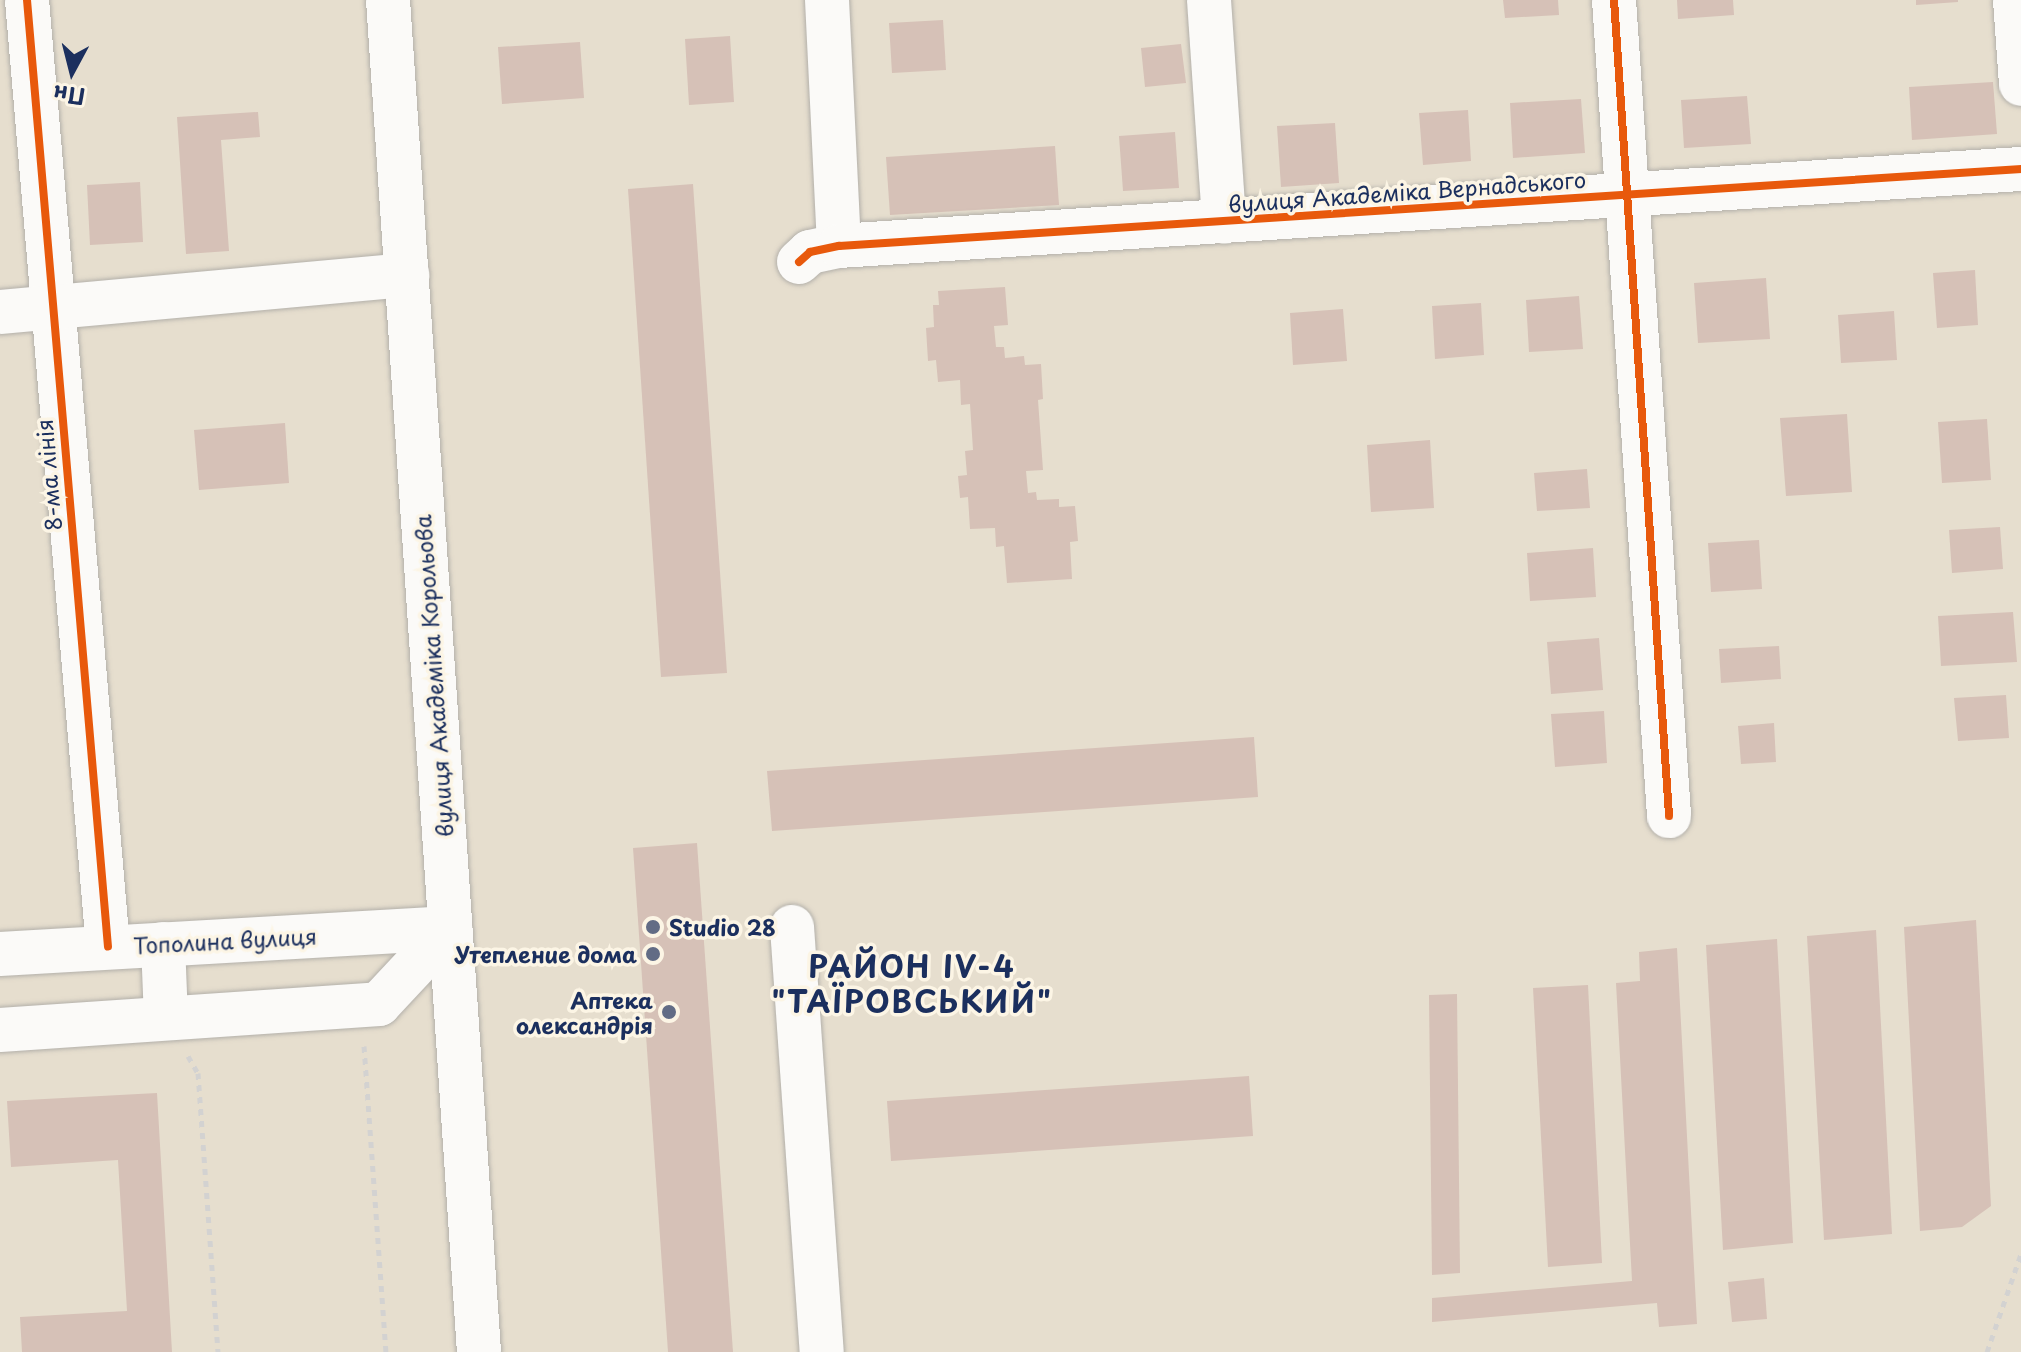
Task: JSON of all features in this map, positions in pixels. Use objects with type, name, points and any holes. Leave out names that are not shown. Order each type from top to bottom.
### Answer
[{"type":"street","name":"8-ма лінія","points":[[27,0],[108,947]]},
{"type":"street","name":"вулиця Академіка Корольова","points":[[388,0],[479,1352]]},
{"type":"street","points":[[827,0],[839,246]]},
{"type":"street","points":[[1209,0],[1224,221]]},
{"type":"street","points":[[1614,0],[1669,816]]},
{"type":"street","points":[[2015,0],[2021,84]]},
{"type":"street","name":"вулиця Академіка Вернадського","points":[[799,262],[810,252],[839,246],[2021,169]]},
{"type":"street","points":[[0,312],[407,275]]},
{"type":"street","points":[[792,927],[822,1352]]},
{"type":"street","points":[[0,1030],[379,1004],[450,928]]},
{"type":"street","name":"Тополина вулиця","points":[[0,954],[450,928]]},
{"type":"street","points":[[163,944],[166,1018]]},
{"type":"path","points":[[361,1005],[386,1352]]},
{"type":"path","points":[[166,1018],[198,1073],[218,1352]]},
{"type":"path","points":[[1987,1352],[2021,1254]]},
{"type":"building","points":[[1503,0],[1558,0],[1559,15],[1505,18]]},
{"type":"building","points":[[1677,0],[1733,0],[1734,15],[1678,19]]},
{"type":"building","points":[[1916,0],[1958,0],[1958,2],[1916,5]]},
{"type":"building","points":[[943,20],[946,70],[892,73],[889,23]]},
{"type":"building","points":[[730,36],[734,102],[689,105],[685,39]]},
{"type":"building","points":[[580,42],[584,98],[502,104],[498,47]]},
{"type":"building","points":[[1181,44],[1186,83],[1145,87],[1141,48]]},
{"type":"building","points":[[1993,82],[1997,134],[1912,140],[1909,87]]},
{"type":"building","points":[[1747,96],[1751,144],[1684,148],[1681,100]]},
{"type":"building","points":[[1581,99],[1585,153],[1513,158],[1510,103]]},
{"type":"building","points":[[1468,110],[1471,161],[1423,165],[1419,113]]},
{"type":"building","points":[[258,112],[260,137],[221,140],[229,251],[186,254],[177,117]]},
{"type":"building","points":[[1335,123],[1339,183],[1281,187],[1277,126]]},
{"type":"building","points":[[1175,132],[1179,188],[1123,191],[1119,136]]},
{"type":"building","points":[[1055,146],[1059,205],[890,215],[886,157]]},
{"type":"building","points":[[140,182],[143,242],[90,245],[87,185]]},
{"type":"building","points":[[693,184],[727,673],[661,677],[628,189]]},
{"type":"building","points":[[1975,270],[1978,325],[1937,328],[1933,273]]},
{"type":"building","points":[[1766,278],[1770,339],[1698,343],[1694,283]]},
{"type":"building","points":[[1005,287],[1008,325],[994,326],[996,347],[1004,347],[1005,358],[1024,356],[1025,365],[1041,364],[1043,399],[1038,400],[1043,470],[1026,471],[1028,493],[1036,492],[1037,500],[1059,499],[1059,507],[1075,506],[1078,541],[1070,542],[1072,579],[1007,583],[1004,546],[996,547],[995,528],[970,529],[968,497],[960,498],[958,476],[967,475],[965,451],[973,450],[970,404],[961,405],[960,380],[938,382],[936,360],[928,361],[926,328],[934,327],[933,305],[939,305],[938,291]]},
{"type":"building","points":[[1579,296],[1583,349],[1529,352],[1526,300]]},
{"type":"building","points":[[1481,303],[1484,355],[1435,359],[1432,306]]},
{"type":"building","points":[[1343,309],[1347,361],[1293,365],[1290,313]]},
{"type":"building","points":[[1894,311],[1897,360],[1841,363],[1838,315]]},
{"type":"building","points":[[1847,414],[1852,492],[1786,496],[1780,418]]},
{"type":"building","points":[[1987,419],[1991,480],[1942,483],[1938,422]]},
{"type":"building","points":[[285,423],[289,483],[199,490],[194,430]]},
{"type":"building","points":[[1430,440],[1434,508],[1371,512],[1367,445]]},
{"type":"building","points":[[1587,469],[1590,508],[1537,511],[1534,473]]},
{"type":"building","points":[[2000,527],[2003,569],[1952,573],[1949,530]]},
{"type":"building","points":[[1759,540],[1762,589],[1711,592],[1708,543]]},
{"type":"building","points":[[1593,548],[1596,597],[1530,601],[1527,553]]},
{"type":"building","points":[[2013,612],[2017,662],[1941,666],[1938,616]]},
{"type":"building","points":[[1599,638],[1603,690],[1551,694],[1547,642]]},
{"type":"building","points":[[1779,646],[1781,679],[1721,683],[1719,649]]},
{"type":"building","points":[[2006,695],[2009,738],[1958,741],[1954,698]]},
{"type":"building","points":[[1604,711],[1607,763],[1555,767],[1551,714]]},
{"type":"building","points":[[1774,723],[1776,762],[1741,764],[1738,726]]},
{"type":"building","points":[[1254,737],[1258,797],[772,831],[767,771]]},
{"type":"building","points":[[697,843],[733,1352],[668,1352],[633,848]]},
{"type":"building","points":[[1976,920],[1991,1206],[1962,1227],[1920,1231],[1904,927]]},
{"type":"building","points":[[1876,930],[1892,1234],[1824,1240],[1807,936]]},
{"type":"building","points":[[1777,939],[1793,1243],[1723,1250],[1706,945]]},
{"type":"building","points":[[1677,948],[1697,1324],[1659,1327],[1657,1303],[1432,1322],[1432,1298],[1632,1281],[1616,983],[1640,981],[1639,952]]},
{"type":"building","points":[[1588,985],[1602,1263],[1548,1267],[1533,988]]},
{"type":"building","points":[[1457,994],[1460,1273],[1432,1275],[1429,995]]},
{"type":"building","points":[[1249,1076],[1253,1136],[891,1161],[887,1101]]},
{"type":"building","points":[[157,1093],[172,1352],[22,1352],[20,1317],[127,1311],[118,1160],[11,1167],[7,1101]]},
{"type":"building","points":[[1764,1278],[1767,1319],[1732,1322],[1728,1282]]},
{"type":"cycle path","points":[[27,0],[108,947]]},
{"type":"cycle path","points":[[1614,0],[1669,816]]},
{"type":"cycle path","points":[[799,262],[810,252],[839,246],[2021,169]]},
{"type":"place","name":"Studio 28","points":[[653,927]]},
{"type":"place","name":"Утепление дома","points":[[653,954]]},
{"type":"place","name":"Аптека олександрія","points":[[669,1012]]},
{"type":"district","name":"РАЙОН IV-4 \"ТАЇРОВСЬКИЙ\"","points":[[912,983]]}]
